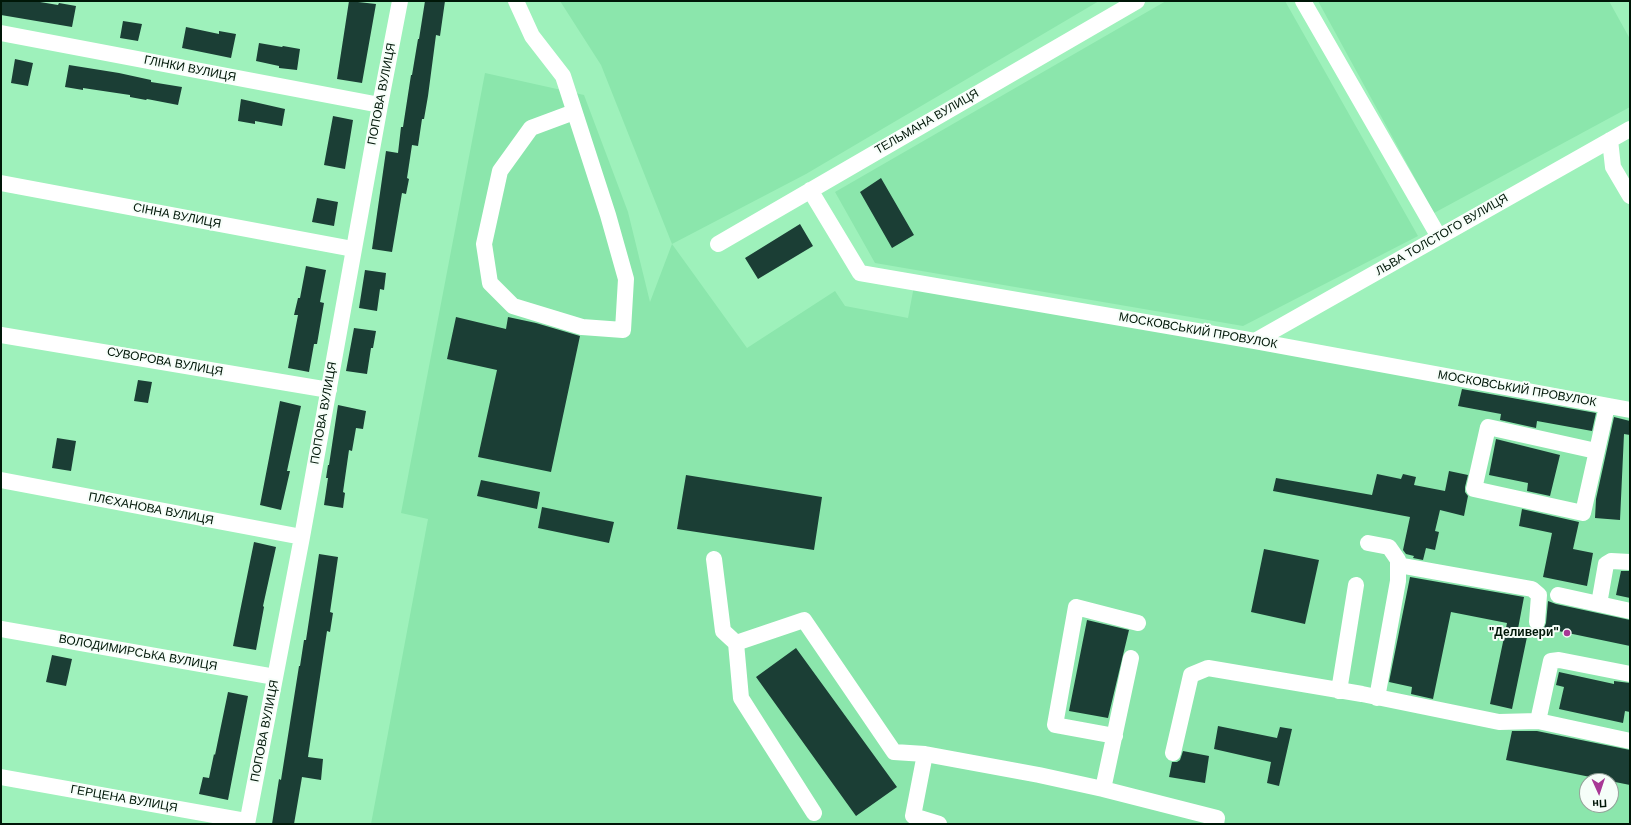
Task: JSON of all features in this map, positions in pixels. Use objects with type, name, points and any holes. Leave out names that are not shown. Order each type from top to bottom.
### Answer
[{"type":"street","name":"ПОПОВА ВУЛИЦЯ","points":[[247,822],[302,537],[353,249],[400,1]]},
{"type":"street","points":[[516,1],[532,36],[563,76],[608,215],[626,279],[623,330],[582,327],[513,306],[490,283],[484,244],[500,171],[531,128],[574,112]]},
{"type":"street","name":"ТЕЛЬМАНА ВУЛИЦЯ","points":[[718,244],[1137,1]]},
{"type":"street","points":[[1303,1],[1439,237]]},
{"type":"street","name":"ГЛІНКИ ВУЛИЦЯ","points":[[1,33],[380,105]]},
{"type":"street","name":"ЛЬВА ТОЛСТОГО ВУЛИЦЯ","points":[[1255,341],[1630,129]]},
{"type":"street","points":[[1610,140],[1613,167],[1630,196]]},
{"type":"street","name":"СІННА ВУЛИЦЯ","points":[[1,183],[353,249]]},
{"type":"street","name":"МОСКОВСЬКИЙ ПРОВУЛОК","points":[[810,190],[860,273],[1255,341],[1630,410]]},
{"type":"street","name":"СУВОРОВА ВУЛИЦЯ","points":[[1,335],[329,390]]},
{"type":"street","points":[[1596,451],[1488,427],[1474,489],[1583,513],[1607,406]]},
{"type":"street","name":"ПЛЄХАНОВА ВУЛИЦЯ","points":[[1,480],[302,537]]},
{"type":"street","points":[[1368,543],[1389,547],[1398,560],[1398,581],[1378,698]]},
{"type":"street","points":[[714,559],[723,631],[736,643],[741,698],[814,813]]},
{"type":"street","points":[[1599,604],[1606,564],[1611,561],[1630,562]]},
{"type":"street","points":[[1398,566],[1532,589],[1539,595],[1537,622]]},
{"type":"street","points":[[1339,691],[1356,586]]},
{"type":"street","points":[[1558,596],[1630,611]]},
{"type":"street","points":[[1115,736],[1055,725],[1076,608],[1138,623]]},
{"type":"street","points":[[736,643],[804,620],[894,752],[925,754],[1039,775],[1104,789],[1217,818],[1216,824]]},
{"type":"street","name":"ВОЛОДИМИРСЬКА ВУЛИЦЯ","points":[[1,629],[275,677]]},
{"type":"street","points":[[1104,789],[1131,658]]},
{"type":"street","points":[[1538,721],[1551,661],[1560,660],[1630,674]]},
{"type":"street","points":[[1173,753],[1192,675],[1208,668],[1378,698],[1499,722],[1538,721],[1630,741]]},
{"type":"street","points":[[925,754],[913,816],[939,824]]},
{"type":"street","name":"ГЕРЦЕНА ВУЛИЦЯ","points":[[1,777],[247,822]]},
{"type":"shaded area","points":[[560,1],[1099,1],[806,174],[672,244],[601,65]]},
{"type":"shaded area","points":[[1166,1],[1285,1],[1418,236],[1243,326],[875,263],[835,192]]},
{"type":"shaded area","points":[[1318,1],[1609,1],[1630,39],[1630,107],[1434,213]]},
{"type":"shaded area","points":[[485,73],[584,95],[628,212],[650,302],[672,244],[747,348],[835,291],[845,306],[908,318],[914,286],[1630,417],[1630,824],[371,824],[428,519],[401,513]]},
{"type":"building","points":[[1,1],[34,1],[76,6],[72,27],[1,15]]},
{"type":"building","points":[[349,1],[376,4],[362,83],[337,79]]},
{"type":"building","points":[[425,1],[445,1],[440,36],[436,35],[424,119],[422,119],[418,146],[412,145],[407,178],[409,179],[406,194],[402,193],[392,252],[372,249],[386,151],[398,153],[401,127],[403,127]]},
{"type":"building","points":[[123,21],[142,24],[138,41],[120,38]]},
{"type":"building","points":[[186,27],[219,34],[219,31],[236,34],[231,58],[182,48]]},
{"type":"building","points":[[259,43],[300,49],[297,70],[279,68],[279,66],[256,61]]},
{"type":"building","points":[[15,59],[33,63],[28,86],[11,83]]},
{"type":"building","points":[[69,65],[119,73],[151,80],[151,82],[182,87],[178,105],[130,97],[130,95],[83,88],[83,90],[65,87]]},
{"type":"building","points":[[241,99],[285,109],[282,126],[255,121],[255,124],[238,121]]},
{"type":"building","points":[[333,116],[353,120],[345,169],[324,165]]},
{"type":"building","points":[[881,178],[914,235],[892,248],[860,192]]},
{"type":"building","points":[[317,198],[338,202],[334,226],[312,222]]},
{"type":"building","points":[[800,224],[813,246],[758,279],[745,258]]},
{"type":"building","points":[[306,266],[326,270],[320,302],[324,303],[317,344],[314,344],[309,372],[288,368],[298,315],[294,315],[298,298],[300,298]]},
{"type":"building","points":[[365,270],[386,273],[384,290],[380,289],[377,311],[359,308]]},
{"type":"building","points":[[456,317],[506,329],[508,317],[536,323],[580,336],[551,472],[478,457],[497,370],[447,359]]},
{"type":"building","points":[[354,328],[376,331],[373,348],[371,348],[367,374],[346,371]]},
{"type":"building","points":[[138,380],[152,382],[148,403],[134,401]]},
{"type":"building","points":[[1462,389],[1596,413],[1592,431],[1537,421],[1536,428],[1500,420],[1501,414],[1458,406]]},
{"type":"building","points":[[280,401],[301,406],[287,471],[290,471],[281,510],[260,505]]},
{"type":"building","points":[[338,405],[366,411],[363,429],[356,428],[352,451],[349,450],[343,492],[345,493],[343,508],[324,505],[328,478],[326,478]]},
{"type":"building","points":[[1614,417],[1630,421],[1630,435],[1624,434],[1620,520],[1595,518],[1596,499]]},
{"type":"building","points":[[57,438],[76,441],[71,471],[52,468]]},
{"type":"building","points":[[1496,439],[1560,455],[1550,496],[1527,491],[1528,483],[1489,475]]},
{"type":"building","points":[[1449,471],[1468,475],[1465,492],[1468,496],[1464,516],[1440,510],[1435,531],[1439,532],[1435,550],[1426,548],[1423,560],[1413,558],[1414,556],[1406,554],[1403,550],[1410,517],[1273,491],[1276,478],[1372,495],[1377,474],[1401,479],[1403,474],[1416,477],[1414,485],[1445,491]]},
{"type":"building","points":[[686,475],[822,497],[814,550],[677,529]]},
{"type":"building","points":[[481,480],[540,492],[537,509],[477,496]]},
{"type":"building","points":[[542,507],[614,522],[609,543],[538,528]]},
{"type":"building","points":[[1522,509],[1579,522],[1573,549],[1593,553],[1587,586],[1543,577],[1552,533],[1519,526]]},
{"type":"building","points":[[254,542],[276,547],[263,606],[256,650],[233,646]]},
{"type":"building","points":[[1264,549],[1319,560],[1305,624],[1251,612]]},
{"type":"building","points":[[319,554],[338,557],[330,612],[333,613],[330,632],[327,631],[308,757],[323,759],[321,780],[302,777],[294,824],[272,824],[279,779],[281,780],[299,666],[304,640],[306,640]]},
{"type":"building","points":[[1621,571],[1630,571],[1630,598],[1616,595]]},
{"type":"building","points":[[1410,577],[1524,597],[1517,634],[1527,637],[1512,709],[1490,704],[1507,623],[1451,612],[1433,699],[1411,694],[1412,687],[1389,682]]},
{"type":"building","points":[[1548,601],[1630,620],[1630,646],[1544,628],[1546,623]]},
{"type":"building","points":[[1087,620],[1129,630],[1108,718],[1069,711]]},
{"type":"building","points":[[796,648],[897,787],[856,816],[756,677]]},
{"type":"building","points":[[52,655],[72,659],[66,686],[46,682]]},
{"type":"building","points":[[1559,672],[1614,684],[1614,681],[1630,683],[1630,712],[1625,711],[1623,723],[1559,709],[1564,687],[1556,685]]},
{"type":"building","points":[[228,692],[248,696],[228,800],[199,794],[203,777],[209,778]]},
{"type":"building","points":[[1218,726],[1277,738],[1280,727],[1292,729],[1279,786],[1267,783],[1271,762],[1214,749]]},
{"type":"building","points":[[1512,731],[1537,731],[1630,750],[1630,785],[1619,783],[1619,773],[1579,773],[1579,775],[1506,760]]},
{"type":"building","points":[[1183,751],[1209,756],[1205,783],[1169,777],[1172,762],[1177,762],[1180,760]]},
{"type":"place","name":"\"Деливери\"","points":[[1567,633]]}]
